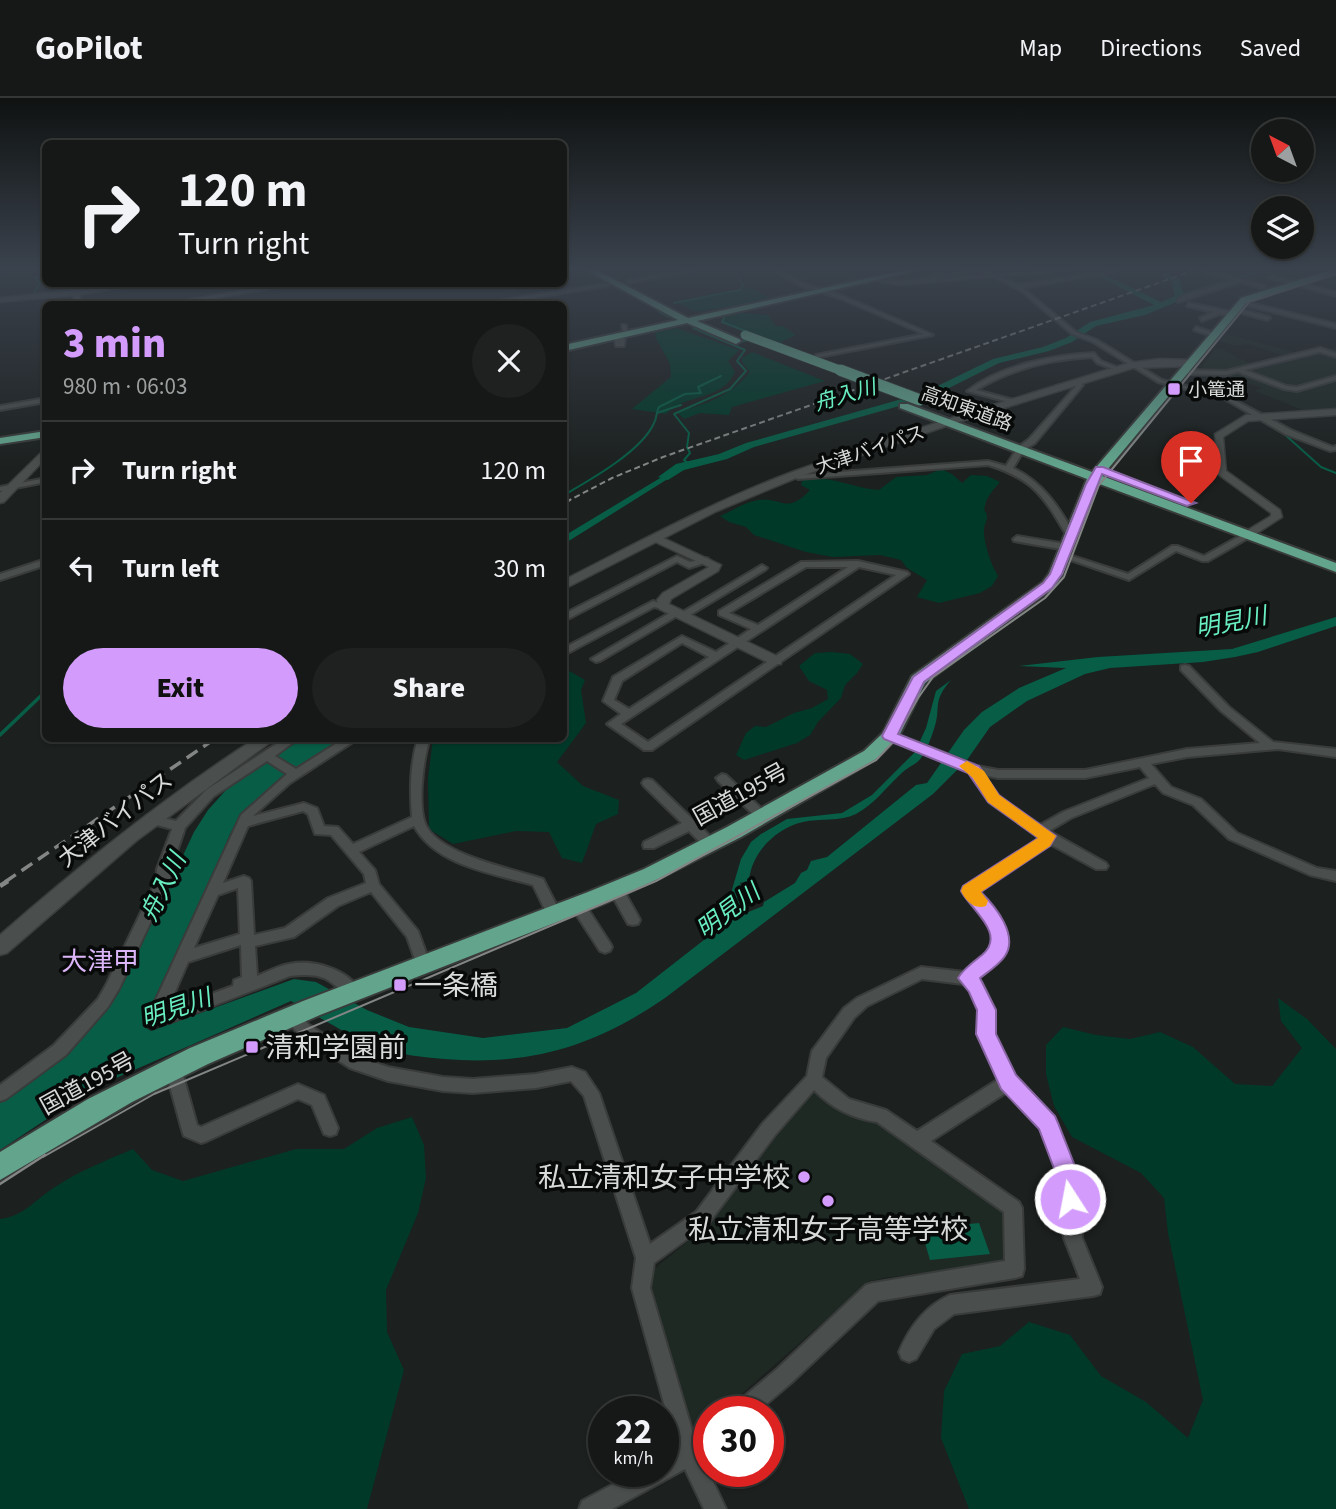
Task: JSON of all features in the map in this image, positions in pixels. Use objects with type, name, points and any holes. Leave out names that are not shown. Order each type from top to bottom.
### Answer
[{"type":"highway","points":[[567,346],[604,336]]},
{"type":"highway","points":[[567,347],[625,336]]},
{"type":"highway","name":"高知東道路","points":[[734,336],[904,406],[1025,446],[1252,531],[1336,558]]},
{"type":"highway","name":"高知東道路","points":[[736,336],[920,400],[1025,446]]},
{"type":"highway","name":"国道195号","points":[[0,1167],[100,1106],[173,1068],[349,993],[651,874],[870,755],[890,736],[918,680],[1041,593],[1056,574],[1097,473],[1214,336]]},
{"type":"highway","points":[[0,443],[42,437]]},
{"type":"highway","name":"高知東道路","points":[[1252,531],[1336,568]]},
{"type":"main road","name":"大津バイパス","points":[[567,583],[713,509],[794,475],[948,422],[1125,367],[1166,361],[1183,373]]},
{"type":"main road","points":[[0,500],[6,488],[42,455]]},
{"type":"main road","name":"大津バイパス","points":[[0,947],[150,819],[226,765],[268,751]]},
{"type":"street","points":[[816,358],[926,336]]},
{"type":"street","points":[[1081,336],[1095,342],[1125,367]]},
{"type":"street","points":[[1095,342],[1087,345],[1099,362],[1150,375],[1227,373],[1336,345]]},
{"type":"street","points":[[790,348],[875,379]]},
{"type":"street","points":[[1320,350],[1336,355]]},
{"type":"street","points":[[1016,402],[970,391],[984,381],[1025,368],[1065,357],[1094,355]]},
{"type":"street","points":[[1238,370],[1286,388],[1297,389],[1336,378]]},
{"type":"street","points":[[1183,373],[1288,432],[1332,449],[1336,448]]},
{"type":"street","points":[[1326,381],[1336,384]]},
{"type":"street","points":[[1008,469],[1080,385],[1076,383]]},
{"type":"street","points":[[0,408],[42,401]]},
{"type":"street","points":[[1017,538],[1067,546],[1129,577],[1175,548],[1205,559],[1277,517],[1276,512],[1221,472],[1217,439],[1246,418],[1336,412]]},
{"type":"street","points":[[794,475],[798,477],[910,471],[966,463],[988,463],[1008,469],[1032,482],[1057,510],[1067,546]]},
{"type":"street","points":[[6,488],[42,482]]},
{"type":"street","points":[[655,538],[715,565],[714,569],[667,596],[663,600],[663,606]]},
{"type":"street","points":[[567,616],[677,559],[689,565],[707,561]]},
{"type":"street","points":[[0,576],[42,563]]},
{"type":"street","points":[[758,629],[722,613],[804,564],[858,564],[904,574],[649,747],[613,724],[858,564]]},
{"type":"street","points":[[596,659],[762,568]]},
{"type":"street","points":[[567,650],[653,604],[663,606],[776,662]]},
{"type":"street","points":[[629,714],[608,701],[617,679],[682,639],[718,657]]},
{"type":"street","points":[[1185,668],[1225,709],[1271,746]]},
{"type":"street","points":[[890,736],[970,768],[998,774],[1085,774],[1187,753],[1271,746],[1291,745],[1336,753]]},
{"type":"street","points":[[0,1094],[60,1050],[108,996],[163,881],[164,869],[179,827],[210,793],[268,751],[286,742]]},
{"type":"street","points":[[160,1016],[159,1010],[244,823],[258,803],[294,773],[347,742]]},
{"type":"street","points":[[423,742],[414,782],[419,826],[432,842],[448,853],[538,881],[554,914]]},
{"type":"street","points":[[268,751],[294,773]]},
{"type":"street","points":[[1142,762],[1167,790],[1197,802],[1233,836],[1315,872],[1336,876]]},
{"type":"street","points":[[970,768],[993,799],[1044,834],[1101,866]]},
{"type":"street","points":[[722,778],[761,815]]},
{"type":"street","points":[[967,978],[998,952],[1000,940],[996,924],[969,891],[1044,842],[1044,834],[1066,815],[1157,779]]},
{"type":"street","points":[[648,783],[709,843]]},
{"type":"street","points":[[244,823],[304,807],[313,811],[319,831],[334,830],[370,873],[373,886],[413,935],[423,964]]},
{"type":"street","points":[[150,819],[179,827]]},
{"type":"street","points":[[351,850],[419,819]]},
{"type":"street","points":[[649,845],[689,825]]},
{"type":"street","points":[[160,1016],[250,980],[244,881],[214,891]]},
{"type":"street","points":[[185,957],[248,940],[289,933],[333,902],[373,886]]},
{"type":"street","points":[[615,888],[633,920]]},
{"type":"street","points":[[577,904],[605,947]]},
{"type":"street","points":[[160,1016],[169,1017],[289,970],[318,970],[340,978],[349,993]]},
{"type":"street","points":[[645,1258],[702,1219],[769,1129],[814,1079],[818,1056],[849,1013],[862,1002],[921,973],[967,978],[977,987],[986,1010],[986,1034],[1008,1082],[1047,1123],[1052,1134],[1069,1179],[1073,1238],[1093,1287],[950,1306],[927,1322],[909,1352]]},
{"type":"street","points":[[298,1014],[304,1030],[356,1063],[388,1074],[443,1084],[474,1086],[536,1081],[572,1074],[579,1077],[591,1093],[645,1258],[641,1288],[689,1455],[715,1509]]},
{"type":"street","points":[[173,1068],[190,1130],[201,1135],[298,1091],[318,1100],[330,1128]]},
{"type":"street","points":[[760,1396],[873,1292],[1015,1269],[1013,1208],[880,1115],[858,1112],[834,1099],[814,1079]]},
{"type":"street","points":[[917,1141],[1008,1082]]},
{"type":"street","points":[[679,1460],[693,1452]]},
{"type":"street","points":[[590,1509],[630,1487]]},
{"type":"shaded area","points":[[655,336],[699,336],[739,350],[728,361],[735,372],[721,388],[674,407],[666,414],[632,409],[671,377],[670,364]]},
{"type":"shaded area","points":[[758,336],[794,336],[781,342],[789,348]]},
{"type":"shaded area","points":[[1224,336],[1233,336],[1306,355],[1336,347],[1336,410],[1310,413],[1255,391],[1262,388],[1201,367],[1215,349],[1220,348],[1251,364],[1284,356],[1248,344],[1236,346],[1219,341]]},
{"type":"shaded area","points":[[752,352],[825,381],[732,407],[729,415],[700,413],[684,419],[677,412],[708,402],[734,387],[750,372],[742,358]]},
{"type":"shaded area","points":[[941,469],[962,483],[971,475],[987,476],[1000,482],[989,496],[984,510],[987,517],[985,539],[998,576],[992,586],[980,593],[939,603],[917,597],[927,580],[907,568],[901,560],[880,555],[833,557],[806,552],[754,535],[746,527],[720,516],[758,500],[789,504],[795,502],[810,490],[801,485],[803,479],[832,480],[879,490],[896,477],[927,475]]},
{"type":"shaded area","points":[[815,653],[850,654],[863,664],[845,685],[841,698],[818,722],[810,735],[797,743],[744,760],[736,755],[746,733],[755,726],[766,727],[828,699],[827,690],[809,681],[799,666]]},
{"type":"shaded area","points":[[567,670],[585,680],[581,690],[586,723],[557,762],[583,786],[619,800],[618,814],[596,824],[582,863],[562,858],[549,832],[516,831],[453,844],[429,829],[428,778],[433,742],[567,742]]},
{"type":"shaded area","points":[[1278,998],[1307,1019],[1336,1049],[1336,1509],[969,1509],[941,1438],[944,1391],[962,1354],[1000,1346],[1029,1322],[1070,1335],[1101,1376],[1146,1402],[1188,1438],[1203,1400],[1168,1233],[1164,1198],[1141,1173],[1072,1137],[1054,1106],[1046,1074],[1046,1045],[1063,1027],[1130,1039],[1160,1032],[1193,1047],[1235,1084],[1272,1086],[1302,1048],[1281,1021]]},
{"type":"shaded area","points":[[811,1093],[816,1093],[848,1114],[883,1123],[1002,1210],[1005,1263],[869,1282],[739,1396],[693,1396],[693,1432],[648,1299],[653,1270],[705,1227]]},
{"type":"shaded area","points":[[412,1117],[424,1145],[426,1178],[418,1213],[386,1290],[387,1332],[404,1370],[367,1509],[0,1509],[0,1219],[16,1215],[74,1176],[133,1149],[152,1170],[183,1181],[296,1149],[344,1149],[377,1128]]},
{"type":"water","points":[[685,463],[690,465],[567,542],[567,534]]},
{"type":"water","name":"明見川","points":[[1336,617],[1336,626],[1258,652],[1203,662],[1110,668],[1085,674],[1027,701],[990,727],[967,760],[933,794],[665,998],[639,1015],[586,1041],[533,1056],[504,1059],[444,1059],[420,1056],[369,1043],[291,1001],[116,1078],[80,1097],[0,1150],[0,1103],[55,1063],[107,1010],[124,981],[194,832],[208,810],[226,790],[262,763],[298,742],[341,742],[267,791],[253,804],[230,834],[171,974],[146,1015],[143,1026],[151,1031],[294,979],[316,982],[367,1010],[409,1027],[483,1038],[567,1028],[636,993],[709,936],[731,893],[741,859],[751,842],[761,834],[787,819],[842,813],[872,795],[915,752],[926,728],[936,691],[951,680],[941,694],[929,744],[918,762],[906,769],[875,800],[856,814],[793,825],[767,843],[754,861],[749,881],[740,883],[743,890],[737,899],[746,913],[763,906],[764,902],[795,883],[811,861],[827,857],[916,785],[927,783],[964,730],[982,712],[1019,688],[1066,668],[1019,666],[1098,657],[1232,649]]},
{"type":"water","points":[[979,1223],[990,1254],[930,1260],[921,1229]]},
{"type":"waterway","points":[[689,464],[684,460],[690,453],[687,447],[689,433],[674,414],[730,389],[746,371],[737,361],[745,350],[712,336]]},
{"type":"waterway","name":"舟入川","points":[[664,477],[680,467],[723,457],[750,445],[927,395],[996,361],[1046,349],[1075,336]]},
{"type":"waterway","points":[[734,344],[750,339]]},
{"type":"waterway","points":[[657,413],[659,407],[685,394],[701,393],[698,387],[721,376]]},
{"type":"waterway","points":[[657,413],[681,405]]},
{"type":"waterway","points":[[567,493],[614,464],[639,444],[648,434],[657,413]]},
{"type":"waterway","points":[[1282,432],[1321,467],[1336,473]]},
{"type":"waterway","points":[[0,735],[42,695]]},
{"type":"tram line","points":[[43,1157],[154,1094],[656,881],[876,760],[894,741],[933,677],[1045,598],[1064,577],[1099,485],[1221,336]]},
{"type":"tram line","points":[[0,1184],[45,1155]]},
{"type":"railway","points":[[567,501],[612,478],[663,457],[1008,336]]},
{"type":"railway","points":[[5,882],[210,742]]},
{"type":"railway","points":[[0,886],[8,881]]},
{"type":"slow traffic","points":[[967,766],[979,775],[993,799],[1048,836],[1044,842],[969,891],[979,901]]},
{"type":"place","name":"小篭通","points":[[1174,389]]},
{"type":"place","name":"一条橋","points":[[400,985]]},
{"type":"place","name":"清和学園前","points":[[252,1047]]},
{"type":"place","name":"私立清和女子中学校","points":[[804,1177]]},
{"type":"place","name":"私立清和女子高等学校","points":[[828,1201]]},
{"type":"district","name":"大津甲","points":[[100,961]]},
{"type":"route","points":[[1070,1199],[1069,1179],[1047,1123],[1008,1082],[986,1034],[986,1010],[977,987],[967,978],[998,952],[1000,940],[996,924],[969,891],[1044,842],[1048,836],[993,799],[974,769],[890,736],[911,689],[918,680],[1041,593],[1048,585],[1056,574],[1091,484],[1100,469],[1191,503]]}]
